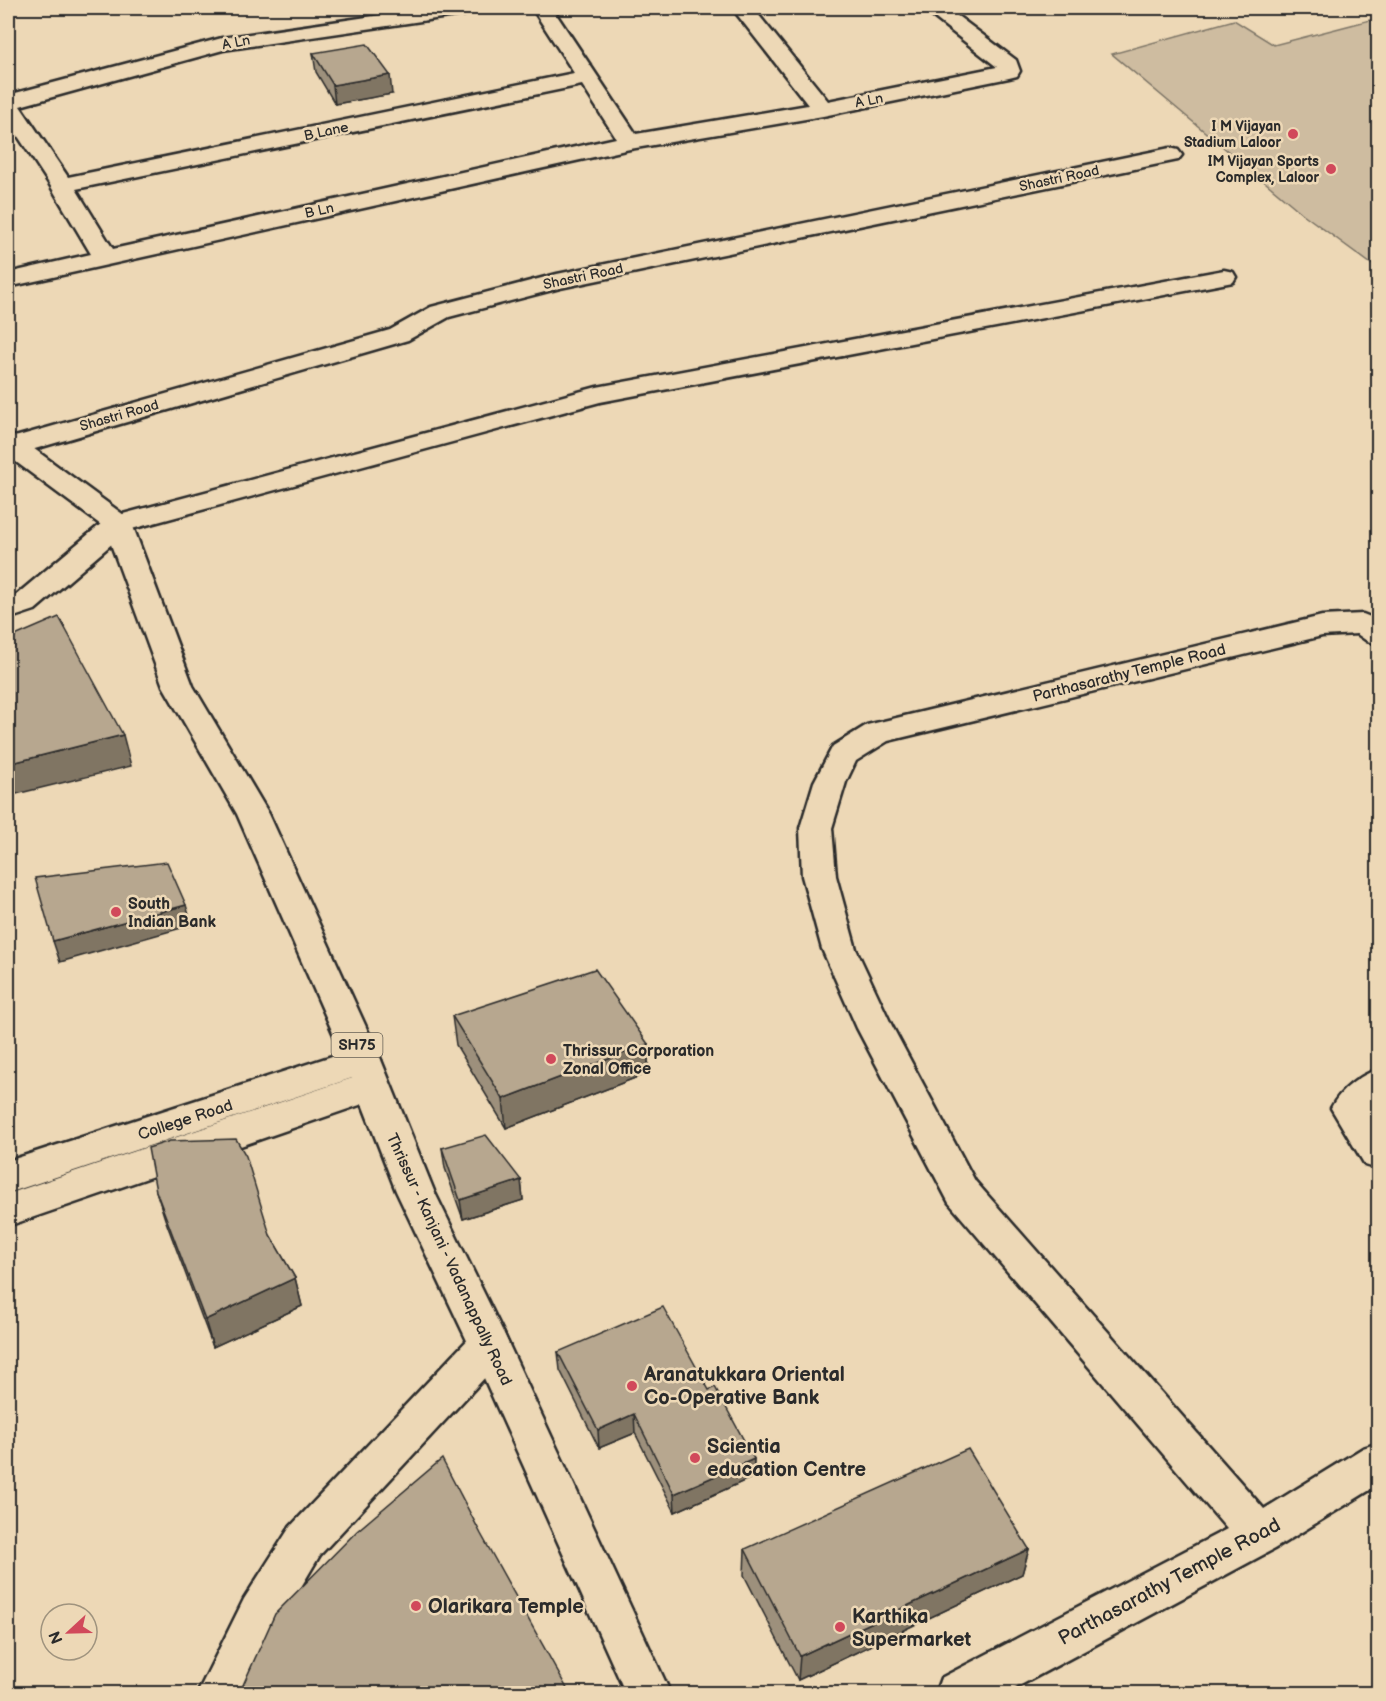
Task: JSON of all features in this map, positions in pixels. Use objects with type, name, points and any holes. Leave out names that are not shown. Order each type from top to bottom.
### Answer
[{"type":"street","name":"A Ln","points":[[8,104],[222,44],[469,8]]},
{"type":"street","points":[[542,8],[590,77],[630,142]]},
{"type":"street","points":[[742,8],[823,109]]},
{"type":"street","name":"A Ln","points":[[630,142],[823,109],[1009,71],[1008,65],[934,8]]},
{"type":"street","name":"B Lane","points":[[62,185],[590,77]]},
{"type":"street","points":[[8,104],[62,185],[105,257]]},
{"type":"street","name":"B Ln","points":[[8,280],[630,142]]},
{"type":"street","name":"Shastri Road","points":[[9,445],[399,335],[440,312],[557,281],[1170,155]]},
{"type":"street","points":[[8,609],[25,603],[118,524],[597,395],[1224,277]]},
{"type":"street","points":[[9,445],[118,524]]},
{"type":"street","name":"Thrissur - Kanjani - Vadanappally Road","points":[[118,524],[178,686],[253,814],[368,1073],[415,1191],[489,1344],[649,1694]]},
{"type":"street","name":"Parthasarathy Temple Road","points":[[1259,1534],[962,1192],[875,1028],[839,949],[819,876],[816,828],[830,782],[844,754],[878,733],[1323,626],[1373,625]]},
{"type":"street","points":[[8,1210],[368,1073]]},
{"type":"street","name":"College Road","points":[[8,1178],[368,1073]]},
{"type":"street","points":[[1378,1084],[1349,1108],[1378,1154]]},
{"type":"street","points":[[219,1694],[260,1614],[305,1541],[489,1344]]},
{"type":"street","name":"Parthasarathy Temple Road","points":[[957,1694],[1259,1534],[1378,1462]]},
{"type":"shaded area","name":"IM Vijayan Sports Complex, Laloor","points":[[1378,18],[1378,269],[1303,214],[1112,54],[1234,20],[1274,45]]},
{"type":"building","points":[[367,44],[390,75],[333,85],[313,53]]},
{"type":"building","points":[[59,617],[123,735],[8,764],[8,639]]},
{"type":"building","name":"South Indian Bank","points":[[167,862],[186,905],[53,941],[35,878]]},
{"type":"building","name":"Thrissur Corporation Zonal Office","points":[[595,969],[648,1044],[503,1099],[452,1016]]},
{"type":"building","points":[[486,1135],[521,1180],[460,1200],[442,1148]]},
{"type":"building","points":[[236,1139],[246,1156],[270,1235],[295,1278],[205,1320],[156,1191],[148,1148],[170,1141]]},
{"type":"building","points":[[663,1307],[709,1390],[715,1387],[754,1459],[674,1494],[634,1414],[598,1430],[558,1352]]},
{"type":"building","name":"Karthika Supermarket","points":[[968,1449],[1029,1549],[800,1656],[745,1549]]},
{"type":"building","name":"Olarikara Temple","points":[[442,1459],[570,1694],[239,1694],[275,1614],[357,1531]]},
{"type":"place","name":"I M Vijayan Stadium Laloor","points":[[1293,134]]},
{"type":"place","name":"IM Vijayan Sports Complex, Laloor","points":[[1331,169]]},
{"type":"place","name":"South Indian Bank","points":[[116,912]]},
{"type":"place","name":"Thrissur Corporation Zonal Office","points":[[551,1059]]},
{"type":"place","name":"Aranatukkara Oriental Co-Operative Bank","points":[[632,1386]]},
{"type":"place","name":"Scientia education Centre","points":[[695,1458]]},
{"type":"place","name":"Olarikara Temple","points":[[416,1606]]},
{"type":"place","name":"Karthika Supermarket","points":[[840,1627]]}]
